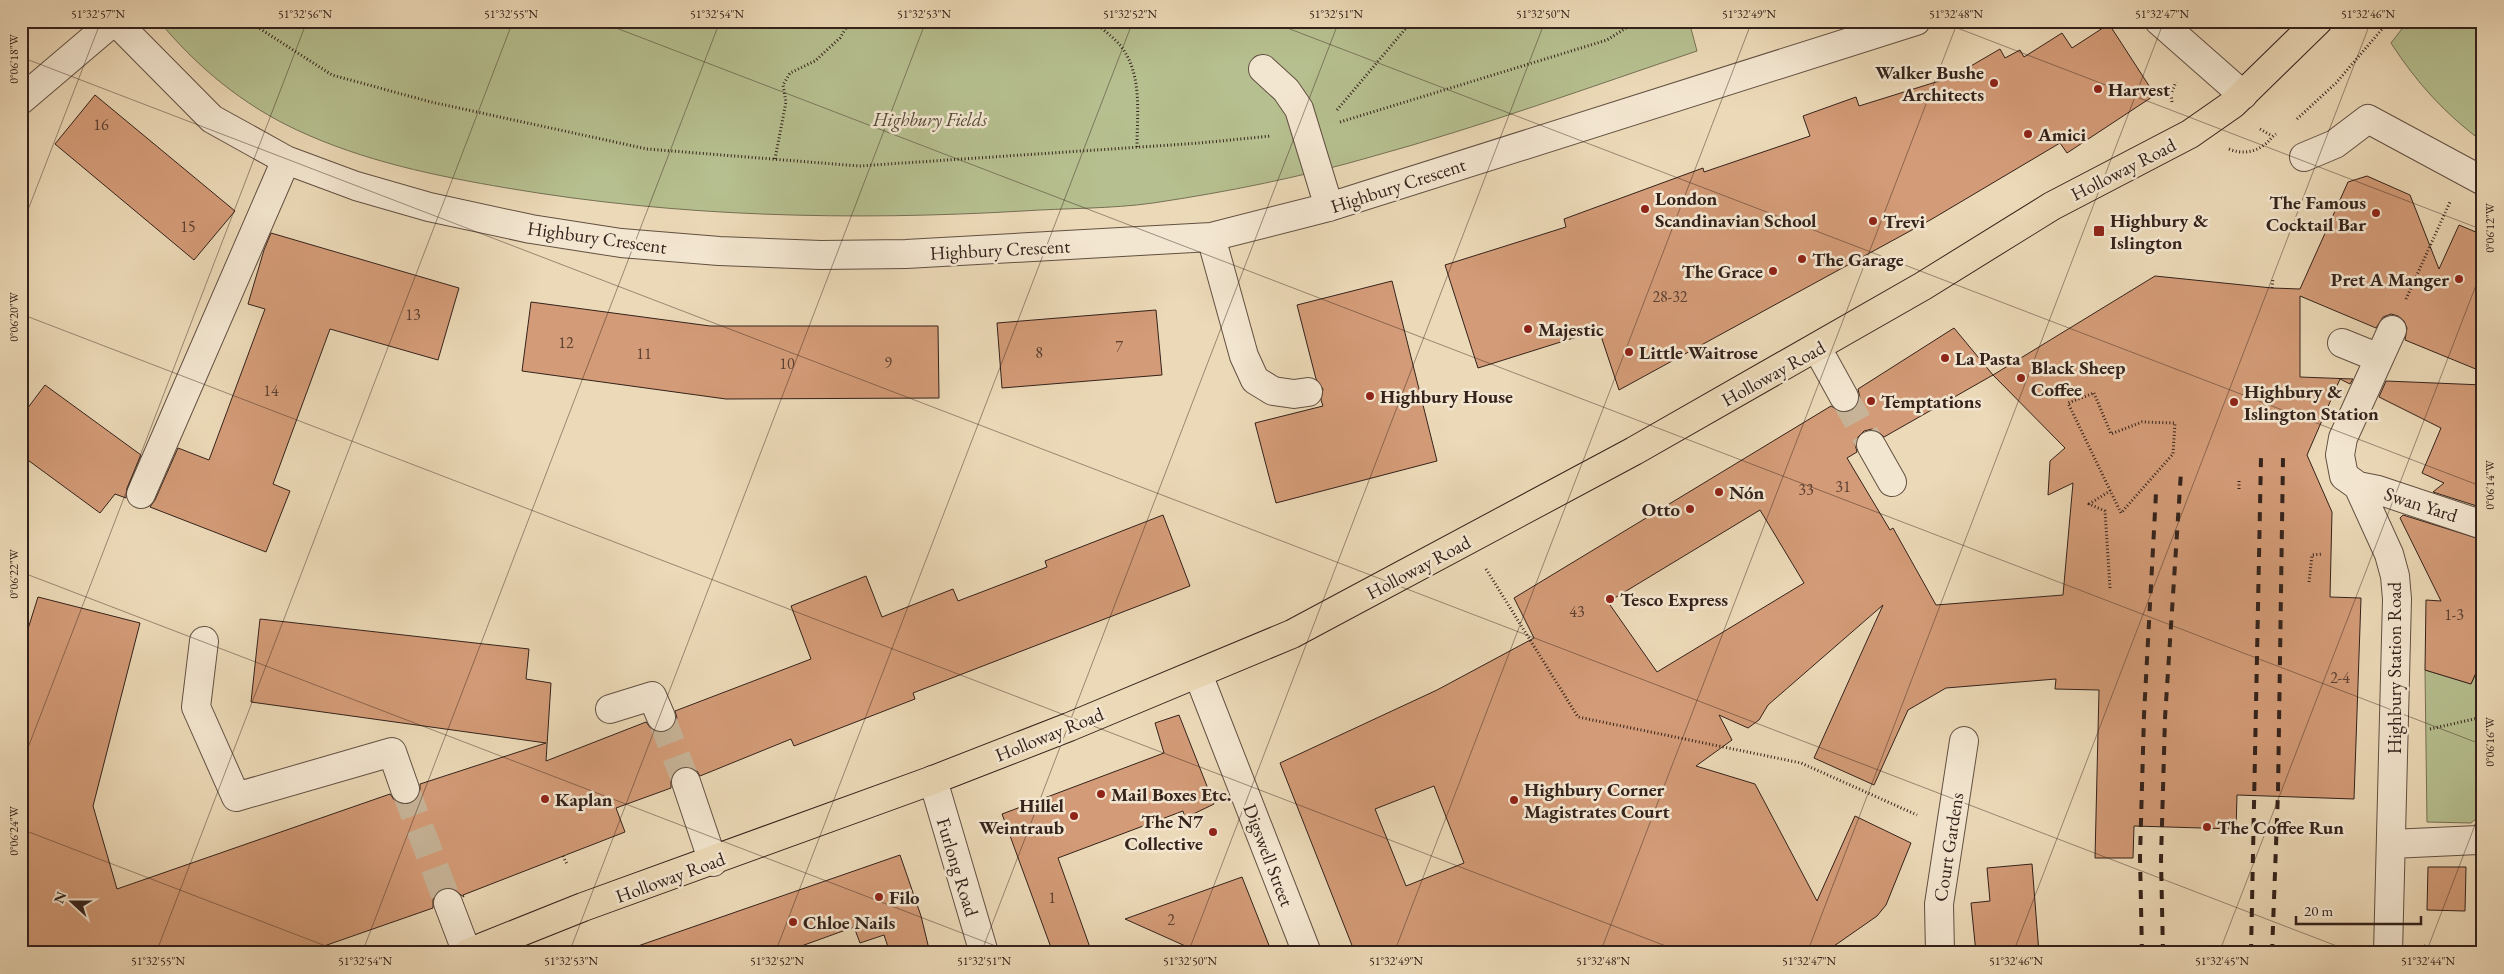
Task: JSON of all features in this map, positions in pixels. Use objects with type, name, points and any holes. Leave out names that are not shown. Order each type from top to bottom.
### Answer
[{"type":"highway","name":"Holloway Road","points":[[467,953],[584,907],[713,862],[933,780],[1198,674],[1292,634],[1634,451],[1817,348],[2052,206],[2190,134],[2233,104],[2318,21]]},
{"type":"street","points":[[21,100],[115,21]]},
{"type":"street","name":"Highbury Crescent","points":[[115,21],[212,119],[286,160],[356,186],[429,207],[531,229],[621,243],[719,251],[906,254],[1211,237],[1329,208],[1916,21]]},
{"type":"street","points":[[2159,21],[2243,95]]},
{"type":"street","points":[[1263,68],[1286,90],[1315,130],[1329,208]]},
{"type":"street","points":[[2304,157],[2335,144],[2368,119],[2483,182]]},
{"type":"street","points":[[141,494],[286,160]]},
{"type":"street","points":[[1211,237],[1244,356],[1255,380],[1273,391],[1294,394],[1308,392]]},
{"type":"street","name":"Highbury Station Road","points":[[2388,947],[2397,607],[2396,576],[2389,554],[2358,486],[2344,476],[2340,455],[2343,438],[2392,330]]},
{"type":"street","points":[[2342,343],[2379,358]]},
{"type":"street","points":[[1817,348],[1844,398]]},
{"type":"street","points":[[1871,445],[1892,482]]},
{"type":"street","name":"Swan Yard","points":[[2358,486],[2378,490],[2483,525]]},
{"type":"street","points":[[204,640],[196,707],[236,797],[392,752],[406,789]]},
{"type":"street","name":"Digswell Street","points":[[1198,674],[1307,953]]},
{"type":"street","points":[[610,710],[652,696],[661,717]]},
{"type":"street","name":"Court Gardens","points":[[1940,953],[1939,904],[1952,830],[1964,741]]},
{"type":"street","name":"Furlong Road","points":[[933,780],[984,953]]},
{"type":"street","points":[[686,782],[713,862]]},
{"type":"street","points":[[2391,844],[2478,840],[2483,837]]},
{"type":"street","points":[[448,903],[467,953]]},
{"type":"path","points":[[248,21],[332,75],[431,102],[647,149],[859,166],[1137,147],[1315,130],[1607,40],[1637,21]]},
{"type":"path","points":[[775,159],[786,102],[783,85],[790,73],[815,61],[840,38],[850,21]]},
{"type":"path","points":[[1094,21],[1120,45],[1132,66],[1137,92],[1137,147]]},
{"type":"path","points":[[1315,130],[1412,21]]},
{"type":"path","points":[[2291,123],[2336,83],[2389,21]]},
{"type":"path","points":[[2256,126],[2264,133],[2272,136],[2278,132]]},
{"type":"path","points":[[2392,330],[2446,211]]},
{"type":"path","points":[[2272,288],[2273,278]]},
{"type":"path","points":[[2094,393],[2111,434],[2142,422],[2175,423],[2173,454],[2121,513],[2110,491],[2068,403],[2094,393]]},
{"type":"path","points":[[2239,481],[2239,490]]},
{"type":"path","points":[[2110,491],[2089,504],[2105,511],[2110,588]]},
{"type":"path","points":[[1467,540],[1578,717],[1801,763],[1952,830]]},
{"type":"path","points":[[2309,582],[2312,555],[2323,554]]},
{"type":"path","points":[[2425,730],[2483,717]]},
{"type":"path","points":[[563,856],[566,864]]},
{"type":"path","points":[[2388,947],[2483,953]]},
{"type":"green space","name":"Highbury Fields","points":[[159,21],[1701,21],[1690,25],[1697,51],[1455,132],[1347,164],[1292,177],[1209,194],[1121,206],[959,214],[829,216],[700,211],[571,198],[454,178],[374,159],[322,141],[258,109],[205,69]]},
{"type":"green space","points":[[2408,21],[2483,21],[2483,142],[2432,97],[2391,43]]},
{"type":"green space","points":[[2480,665],[2483,666],[2483,813],[2471,823],[2427,822],[2425,670],[2471,684]]},
{"type":"building","points":[[2109,24],[2155,95],[2067,153],[2060,143],[1932,219],[1619,390],[1599,330],[1478,368],[1445,265],[1566,227],[1564,219],[1703,168],[1704,172],[1810,136],[1803,116],[1856,97],[1859,106],[1952,77],[2000,49],[2005,58],[2020,50],[2024,57],[2062,33],[2072,48]]},
{"type":"building","points":[[95,95],[235,211],[194,260],[55,144]]},
{"type":"building","points":[[2367,176],[2410,195],[2439,269],[2459,225],[2483,235],[2483,372],[2405,340],[2407,328],[2404,321],[2398,316],[2391,314],[2383,317],[2376,328],[2300,296],[2300,377],[2353,379],[2350,384],[2340,379],[2307,455],[2332,512],[2330,597],[2361,598],[2354,799],[2237,795],[2236,829],[2134,826],[2133,858],[2095,858],[2099,690],[2055,689],[2056,679],[1946,688],[1908,710],[1874,785],[1814,758],[1883,605],[1768,705],[1759,720],[1748,728],[1719,715],[1732,740],[1696,766],[1755,784],[1817,901],[1855,816],[1911,843],[1886,905],[1877,916],[1824,953],[1355,953],[1280,763],[1437,690],[1534,638],[1514,598],[1831,406],[1843,413],[1852,410],[1858,405],[1860,398],[1858,389],[1954,328],[1993,375],[2155,276],[2272,288],[2300,289],[2348,182]],"holes":[[[1993,375],[2065,448],[2050,461],[2048,495],[2073,483],[2063,595],[1936,605],[1893,528],[1890,530],[1847,458],[1857,452],[1855,444],[1857,438],[1864,431],[1872,429],[1878,431],[1884,437]],[[1760,510],[1804,583],[1657,672],[1608,602]],[[1434,786],[1464,863],[1406,886],[1375,809]]]},
{"type":"building","points":[[271,233],[459,288],[438,360],[330,329],[273,484],[290,491],[266,552],[150,507],[155,500],[178,448],[209,460],[265,309],[248,304]]},
{"type":"building","name":"Highbury House","points":[[1392,281],[1437,461],[1276,503],[1255,423],[1323,406],[1321,400],[1323,389],[1316,379],[1297,305]]},
{"type":"building","points":[[531,302],[710,326],[938,326],[939,398],[726,399],[522,371]]},
{"type":"building","points":[[1156,310],[1162,375],[1002,388],[997,323]]},
{"type":"building","points":[[2386,381],[2483,385],[2483,508],[2433,492],[2444,483],[2422,473],[2441,428],[2379,397]]},
{"type":"building","points":[[45,385],[141,455],[127,488],[126,498],[115,494],[100,513],[21,455],[21,417]]},
{"type":"building","points":[[1163,515],[1190,586],[913,693],[915,699],[794,746],[791,739],[700,776],[697,771],[690,767],[681,767],[675,771],[671,778],[671,788],[616,808],[625,832],[463,895],[464,897],[451,888],[443,888],[436,894],[433,900],[433,908],[304,953],[21,953],[21,651],[38,597],[140,623],[93,806],[117,889],[390,794],[395,801],[410,804],[417,799],[420,784],[546,743],[251,702],[260,619],[529,649],[526,679],[551,683],[546,761],[646,722],[652,730],[667,732],[674,726],[677,718],[675,711],[811,659],[791,606],[866,576],[882,617],[953,589],[958,601],[1047,567],[1045,561]]},
{"type":"building","points":[[2403,515],[2483,540],[2483,657],[2471,684],[2425,670],[2426,600],[2441,601],[2400,518]]},
{"type":"building","points":[[1179,715],[1214,804],[1185,818],[1183,811],[1058,858],[1092,953],[1053,953],[1002,814],[1164,753],[1155,723]]},
{"type":"building","points":[[900,855],[921,916],[930,953],[890,953],[884,935],[860,943],[854,927],[782,953],[636,953],[635,947]]},
{"type":"building","points":[[2032,864],[2039,953],[1976,953],[1971,903],[1990,901],[1987,868]]},
{"type":"building","points":[[2428,867],[2466,867],[2465,911],[2427,910]]},
{"type":"building","points":[[1242,877],[1272,953],[1201,953],[1125,919]]},
{"type":"tunnel","points":[[1844,397],[1871,445]]},
{"type":"tunnel","points":[[661,717],[686,782]]},
{"type":"tunnel","points":[[405,789],[448,903]]},
{"type":"railway","points":[[2251,953],[2261,458]]},
{"type":"railway","points":[[2272,953],[2278,792],[2283,458]]},
{"type":"railway","points":[[2163,953],[2161,859],[2165,718],[2181,472]]},
{"type":"railway","points":[[2142,953],[2140,857],[2144,715],[2156,493]]},
{"type":"place","name":"Walker Bushe Architects","points":[[1994,83]]},
{"type":"place","name":"Harvest","points":[[2098,89]]},
{"type":"place","name":"Amici","points":[[2028,134]]},
{"type":"place","name":"London Scandinavian School","points":[[1645,209]]},
{"type":"place","name":"The Famous Cocktail Bar","points":[[2376,213]]},
{"type":"place","name":"Trevi","points":[[1873,221]]},
{"type":"place","name":"Highbury & Islington","points":[[2099,231]]},
{"type":"place","name":"The Garage","points":[[1802,259]]},
{"type":"place","name":"The Grace","points":[[1773,271]]},
{"type":"place","name":"Pret A Manger","points":[[2459,279]]},
{"type":"place","name":"Majestic","points":[[1528,329]]},
{"type":"place","name":"Little Waitrose","points":[[1629,352]]},
{"type":"place","name":"La Pasta","points":[[1945,358]]},
{"type":"place","name":"Black Sheep Coffee","points":[[2021,378]]},
{"type":"place","name":"Highbury House","points":[[1370,396]]},
{"type":"place","name":"Temptations","points":[[1871,401]]},
{"type":"place","name":"Highbury & Islington Station","points":[[2234,402]]},
{"type":"place","name":"Nón","points":[[1719,492]]},
{"type":"place","name":"Otto","points":[[1690,509]]},
{"type":"place","name":"Tesco Express","points":[[1610,599]]},
{"type":"place","name":"Mail Boxes Etc.","points":[[1101,794]]},
{"type":"place","name":"Kaplan","points":[[545,799]]},
{"type":"place","name":"Highbury Corner Magistrates Court","points":[[1514,800]]},
{"type":"place","name":"Hillel Weintraub","points":[[1074,816]]},
{"type":"place","name":"The Coffee Run","points":[[2207,827]]},
{"type":"place","name":"The N7 Collective","points":[[1213,832]]},
{"type":"place","name":"Filo","points":[[879,897]]},
{"type":"place","name":"Chloe Nails","points":[[793,922]]}]
